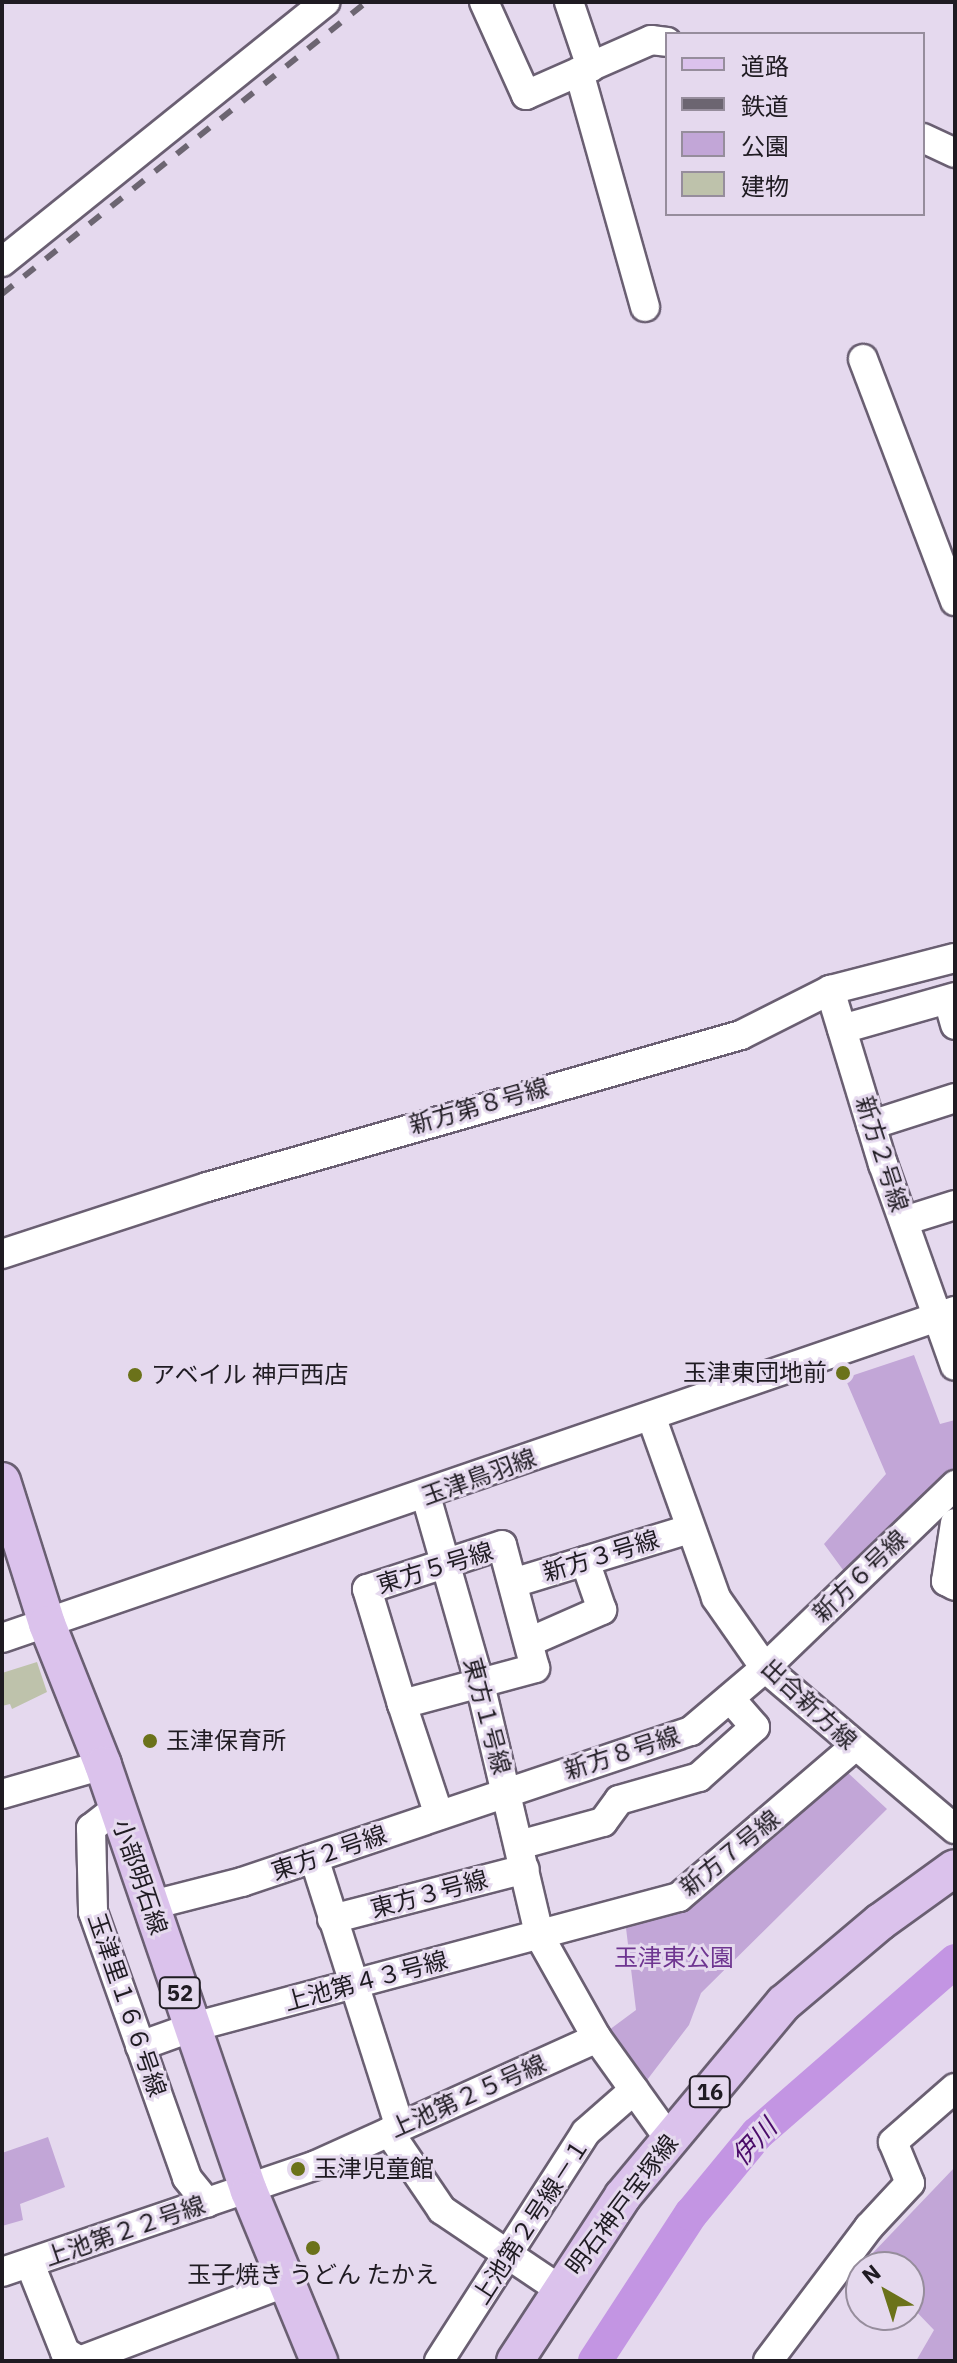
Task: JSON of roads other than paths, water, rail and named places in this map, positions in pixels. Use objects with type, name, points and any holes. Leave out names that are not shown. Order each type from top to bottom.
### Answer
[{"type":"main road","name":"小部明石線","points":[[2,1481],[47,1624],[103,1765],[148,1906],[249,2191],[319,2361]]},
{"type":"main road","name":"明石神戸宝塚線","points":[[515,2361],[559,2289],[623,2196],[784,2003],[880,1922],[955,1868]]},
{"type":"street","points":[[2,262],[325,2]]},
{"type":"street","points":[[484,2],[526,95],[651,40],[665,42]]},
{"type":"street","points":[[569,2],[645,307]]},
{"type":"street","points":[[925,139],[955,153]]},
{"type":"street","points":[[863,359],[955,601]]},
{"type":"street","name":"新方第８号線","points":[[2,1254],[268,1168],[741,1035],[830,990],[955,958]]},
{"type":"street","name":"新方２号線","points":[[830,990],[904,1221],[946,1314],[955,1366]]},
{"type":"street","points":[[842,1029],[953,1007]]},
{"type":"street","points":[[871,1125],[955,1098]]},
{"type":"street","points":[[904,1221],[955,1205]]},
{"type":"street","name":"玉津鳥羽線","points":[[2,1638],[426,1496],[946,1314]]},
{"type":"street","name":"出合新方線","points":[[651,1416],[716,1598],[765,1668],[854,1747],[954,1826]]},
{"type":"street","name":"新方６号線","points":[[765,1668],[955,1485]]},
{"type":"street","name":"東方１号線","points":[[426,1496],[480,1684],[540,1937],[597,2038],[670,2140]]},
{"type":"street","points":[[955,1523],[946,1581],[955,1586]]},
{"type":"street","name":"新方３号線","points":[[513,1583],[690,1529]]},
{"type":"street","name":"東方５号線","points":[[402,1704],[535,1668],[502,1545],[367,1589],[402,1704],[439,1815]]},
{"type":"street","points":[[529,1642],[602,1610],[585,1561]]},
{"type":"street","name":"新方８号線","points":[[507,1792],[691,1731],[765,1668]]},
{"type":"street","name":"東方３号線","points":[[332,1919],[522,1857],[603,1822],[619,1800],[699,1777],[755,1727],[730,1698]]},
{"type":"street","name":"新方７号線","points":[[540,1937],[679,1897],[854,1747]]},
{"type":"street","points":[[2,1794],[103,1765]]},
{"type":"street","name":"東方２号線","points":[[148,1906],[314,1858],[507,1792]]},
{"type":"street","name":"玉津里１６６号線","points":[[117,1808],[91,1828],[93,1912],[187,2178],[207,2203]]},
{"type":"street","points":[[314,1858],[332,1919],[356,1982],[394,2129],[442,2210],[512,2254],[559,2289]]},
{"type":"street","name":"上池第４３号線","points":[[140,2046],[193,2027],[356,1982],[540,1937]]},
{"type":"street","name":"上池第２５号線","points":[[249,2191],[597,2038]]},
{"type":"street","points":[[768,2361],[869,2227],[910,2183],[893,2142],[955,2088]]},
{"type":"street","name":"上池第２号線－１","points":[[439,2361],[512,2254],[586,2132],[634,2090]]},
{"type":"street","name":"上池第２２号線","points":[[2,2272],[249,2191]]},
{"type":"street","points":[[30,2264],[65,2352],[79,2361],[287,2282]]},
{"type":"waterway","name":"伊川","points":[[595,2361],[691,2214],[757,2134],[955,1961]]},
{"type":"railway","points":[[2,294],[367,2]]},
{"type":"place","name":"玉津東団地前","points":[[843,1373]]},
{"type":"place","name":"アベイル 神戸西店","points":[[135,1375]]},
{"type":"place","name":"玉津保育所","points":[[150,1741]]},
{"type":"place","name":"玉津児童館","points":[[298,2169]]},
{"type":"place","name":"玉子焼き うどん たかえ","points":[[313,2248]]},
{"type":"park label","name":"玉津東公園","points":[[674,1958]]}]
